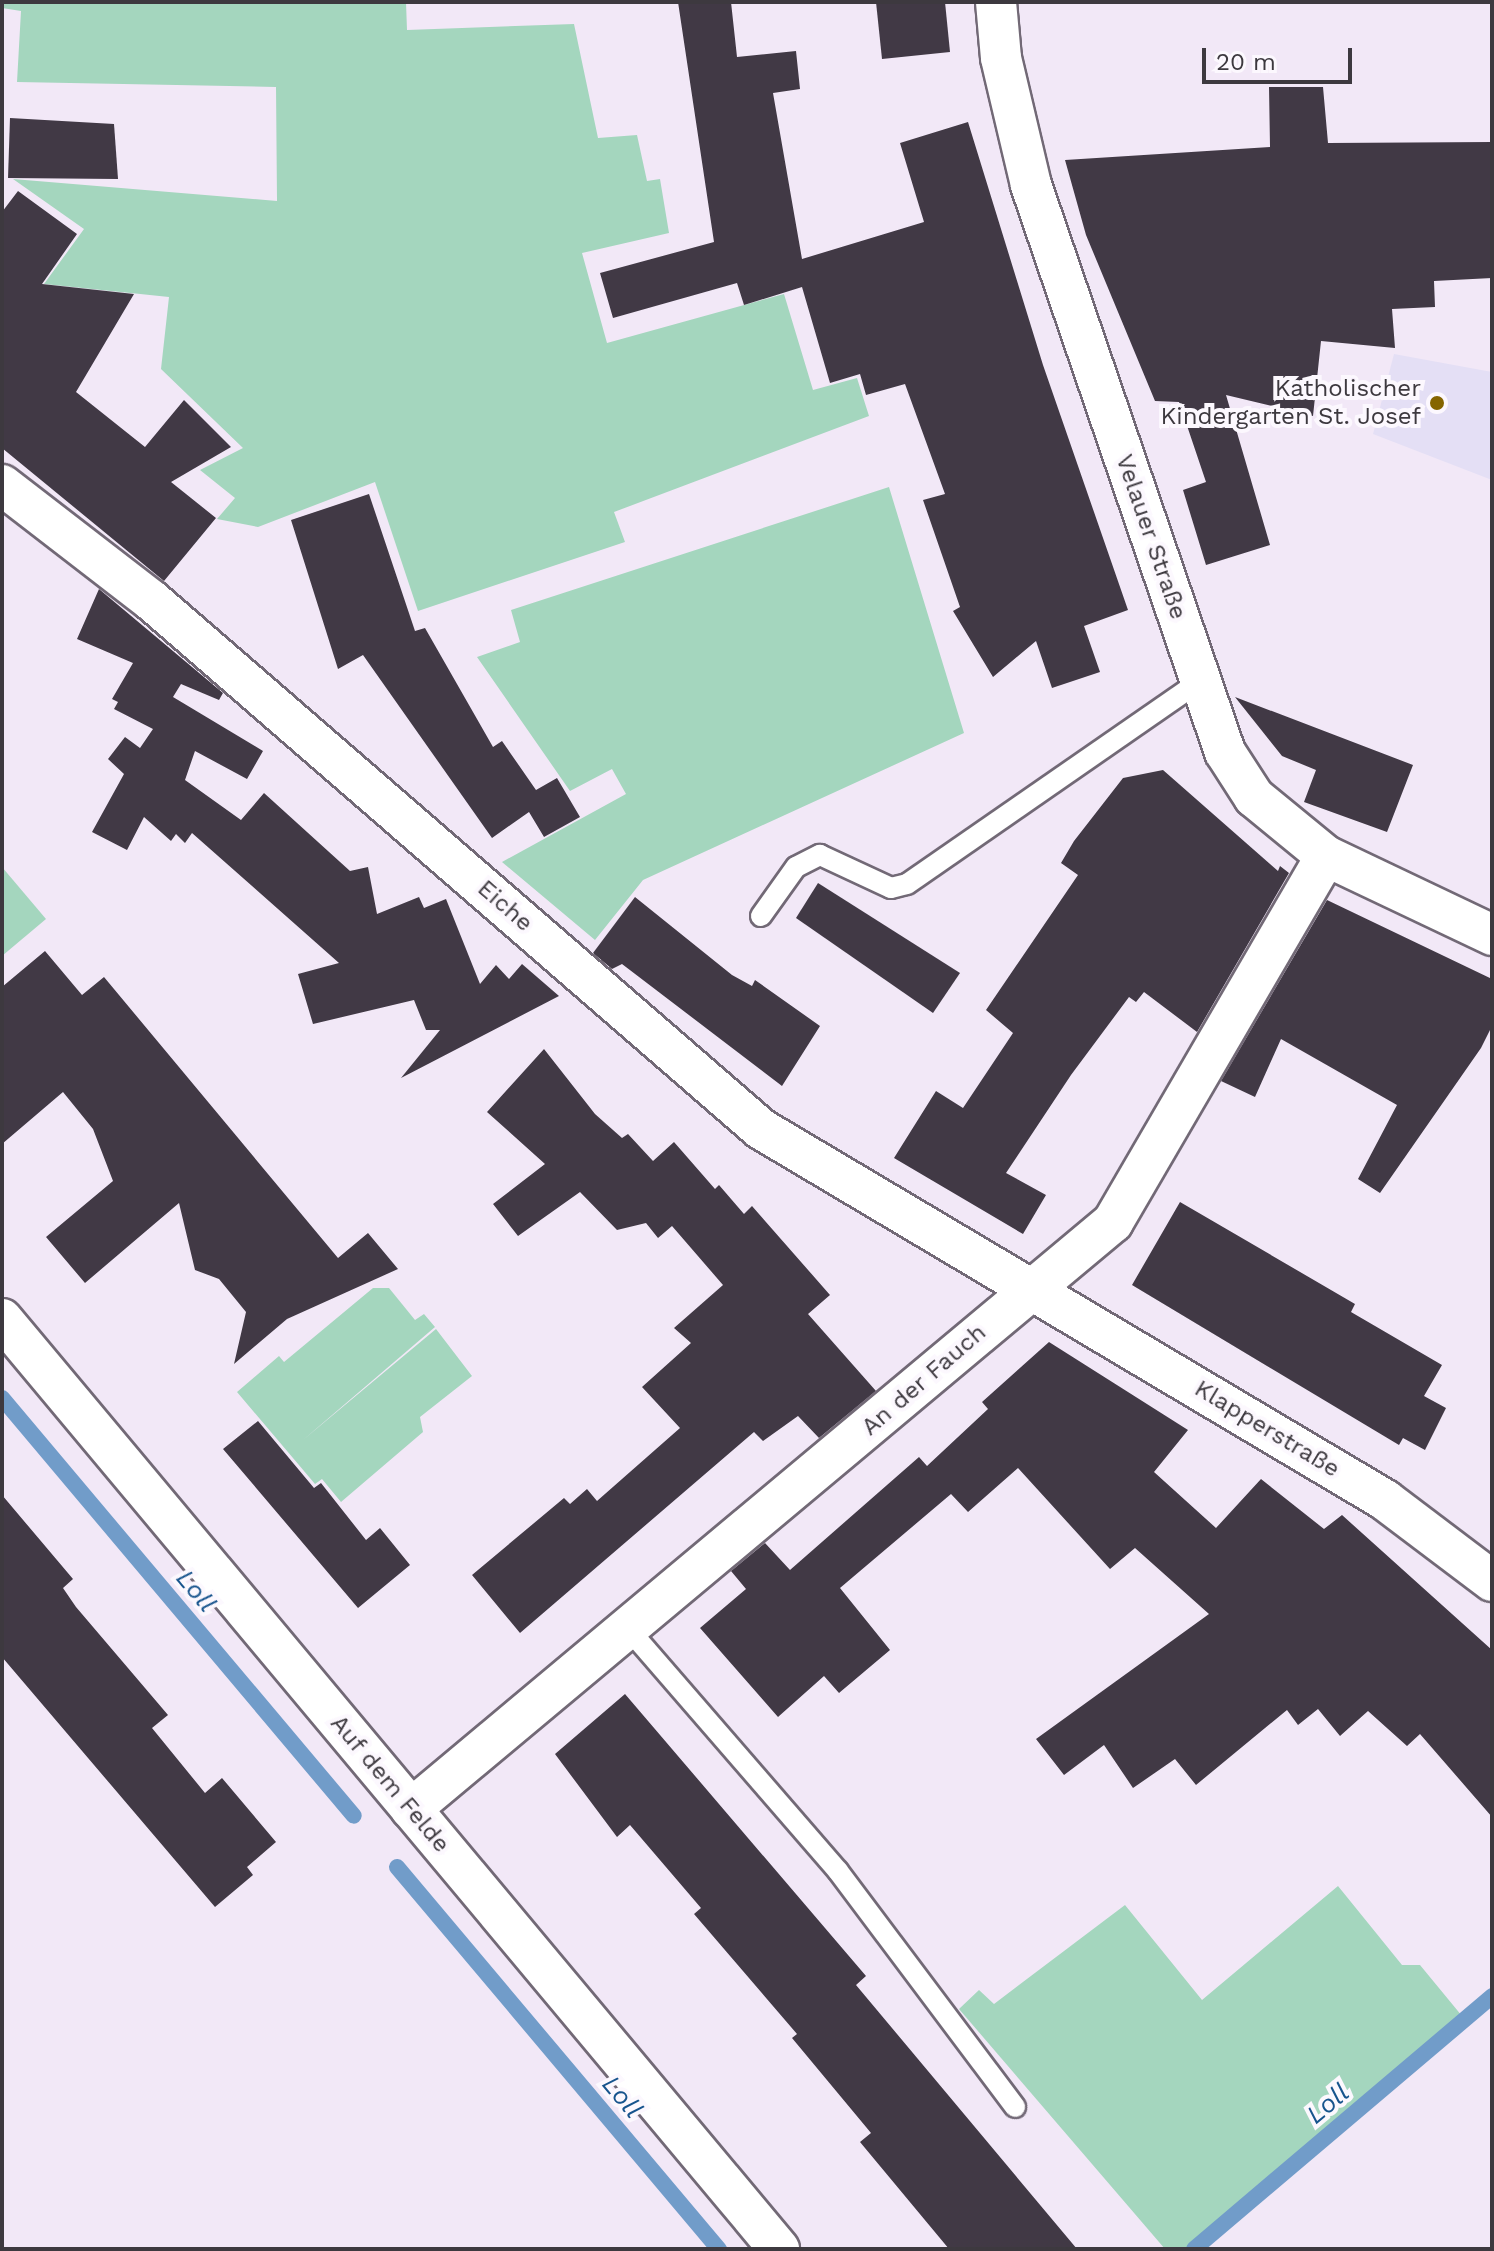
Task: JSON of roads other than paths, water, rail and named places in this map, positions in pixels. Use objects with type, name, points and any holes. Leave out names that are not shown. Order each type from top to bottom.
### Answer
[{"type":"street","name":"Velauer Straße","points":[[996,2],[1001,58],[1031,185],[1225,752],[1254,797],[1326,856],[1492,935]]},
{"type":"street","name":"Eiche","points":[[2,485],[151,600],[761,1129],[1035,1289]]},
{"type":"street","name":"An der Fauch","points":[[411,1809],[625,1625],[890,1413],[975,1332],[1035,1289],[1113,1222],[1326,856]]},
{"type":"street","name":"Klapperstraße","points":[[1035,1289],[1385,1500],[1492,1581]]},
{"type":"street","name":"Auf dem Felde","points":[[2,1319],[779,2249]]},
{"type":"lane","points":[[761,916],[796,867],[820,855],[891,888],[907,884],[1200,681]]},
{"type":"lane","points":[[625,1625],[838,1871],[1015,2107]]},
{"type":"waterway","name":"Loll","points":[[2,1398],[354,1816]]},
{"type":"waterway","name":"Loll","points":[[397,1867],[719,2249]]},
{"type":"waterway","name":"Loll","points":[[1194,2249],[1492,1996]]},
{"type":"place","name":"Katholischer Kindergarten St. Josef","points":[[1437,403]]}]
